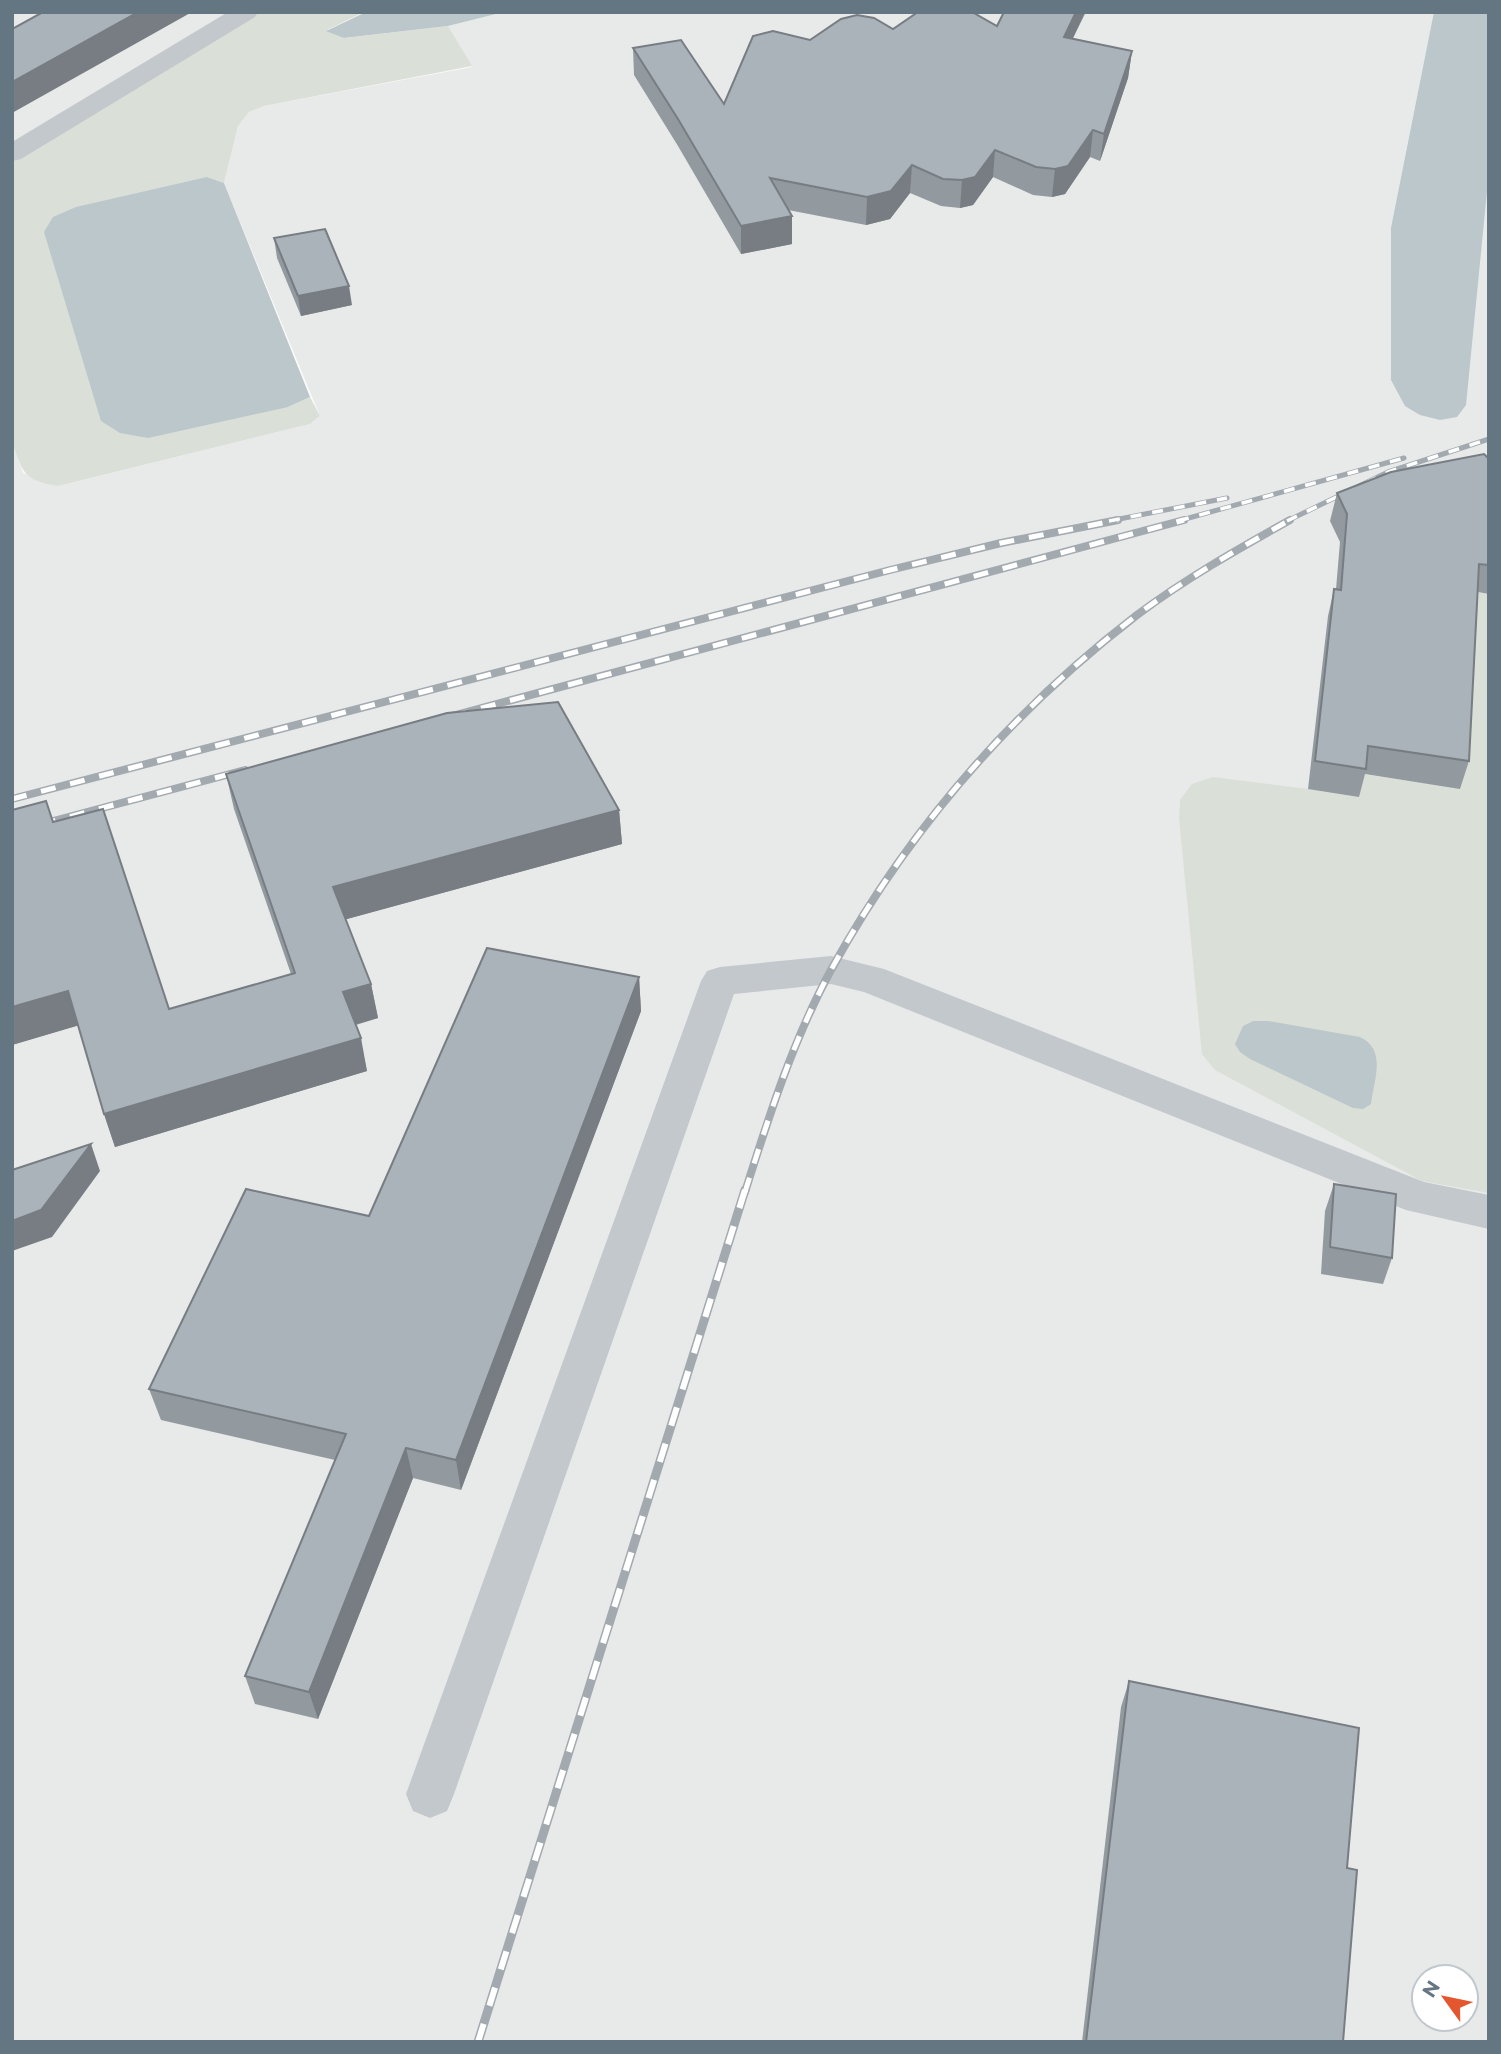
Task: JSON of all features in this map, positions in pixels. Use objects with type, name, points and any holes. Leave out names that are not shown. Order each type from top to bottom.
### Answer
[{"type":"lane","points":[[12,153],[246,12]]},
{"type":"lane","points":[[430,1794],[720,981],[831,970],[871,979],[1420,1198],[1489,1212]]},
{"type":"shaded area","points":[[12,12],[246,12],[12,153]]},
{"type":"shaded area","points":[[246,12],[360,14],[327,30],[345,38],[448,26],[472,66],[264,106],[249,112],[238,126],[224,183],[207,177],[288,407],[310,397],[320,416],[310,424],[58,486],[31,478],[22,468],[12,442],[12,153]]},
{"type":"shaded area","points":[[366,12],[504,12],[448,26],[344,38],[326,31]]},
{"type":"shaded area","points":[[504,12],[1489,12],[1489,2042],[12,2042],[12,442],[23,473],[58,486],[310,424],[320,416],[224,183],[238,126],[249,112],[264,106],[472,67],[448,26]]},
{"type":"shaded area","points":[[1434,12],[1489,12],[1489,171],[1466,405],[1457,417],[1440,420],[1420,415],[1405,406],[1391,380],[1391,228]]},
{"type":"shaded area","points":[[207,177],[224,183],[310,397],[288,407],[148,438],[120,433],[101,421],[44,232],[53,217],[76,207]]},
{"type":"shaded area","points":[[1471,591],[1489,594],[1489,1193],[1422,1181],[1215,1070],[1202,1054],[1179,818],[1180,800],[1192,784],[1213,777],[1308,789],[1361,774],[1460,788]]},
{"type":"shaded area","points":[[1253,1021],[1268,1021],[1360,1037],[1374,1049],[1376,1057],[1371,1104],[1363,1109],[1353,1108],[1240,1052],[1235,1044],[1243,1026]]},
{"type":"building","points":[[43,12],[138,12],[12,82],[12,29]]},
{"type":"building","points":[[918,12],[972,12],[997,26],[1004,12],[1076,12],[1064,37],[1132,51],[1104,134],[1093,130],[1068,166],[1055,169],[1036,167],[995,150],[975,177],[962,180],[943,179],[912,165],[891,191],[867,197],[770,178],[792,216],[741,226],[633,48],[681,40],[724,104],[753,36],[773,31],[810,40],[841,19],[857,15],[874,18],[893,29]]},
{"type":"building","points":[[325,229],[349,286],[298,296],[274,238]]},
{"type":"building","points":[[1484,454],[1489,459],[1489,565],[1479,564],[1469,761],[1368,746],[1366,769],[1315,761],[1334,589],[1341,590],[1347,514],[1337,493],[1391,472]]},
{"type":"building","points":[[558,702],[619,810],[333,887],[371,984],[343,992],[361,1038],[104,1114],[68,991],[12,1007],[12,810],[46,801],[53,822],[103,809],[169,1009],[295,973],[226,774],[447,713]]},
{"type":"building","points":[[487,948],[639,977],[456,1460],[406,1448],[309,1692],[245,1676],[346,1434],[149,1389],[246,1189],[369,1216]]},
{"type":"building","points":[[91,1144],[41,1210],[12,1221],[12,1170]]},
{"type":"building","points":[[1334,1184],[1396,1194],[1392,1258],[1330,1247]]},
{"type":"building","points":[[1129,1681],[1359,1728],[1347,1868],[1357,1870],[1343,2042],[1086,2042]]},
{"type":"railway","points":[[1287,521],[1388,472],[1489,439]]},
{"type":"railway","points":[[1178,521],[1404,458]]},
{"type":"railway","points":[[1109,521],[1227,498]]},
{"type":"railway","points":[[12,799],[890,570],[1001,543],[1118,520]]},
{"type":"railway","points":[[452,716],[1184,520]]},
{"type":"railway","points":[[745,1192],[783,1079],[817,997],[861,919],[928,822],[1005,733],[1091,652],[1174,589],[1290,520]]},
{"type":"railway","points":[[12,832],[245,770]]},
{"type":"railway","points":[[478,2042],[745,1190]]}]
